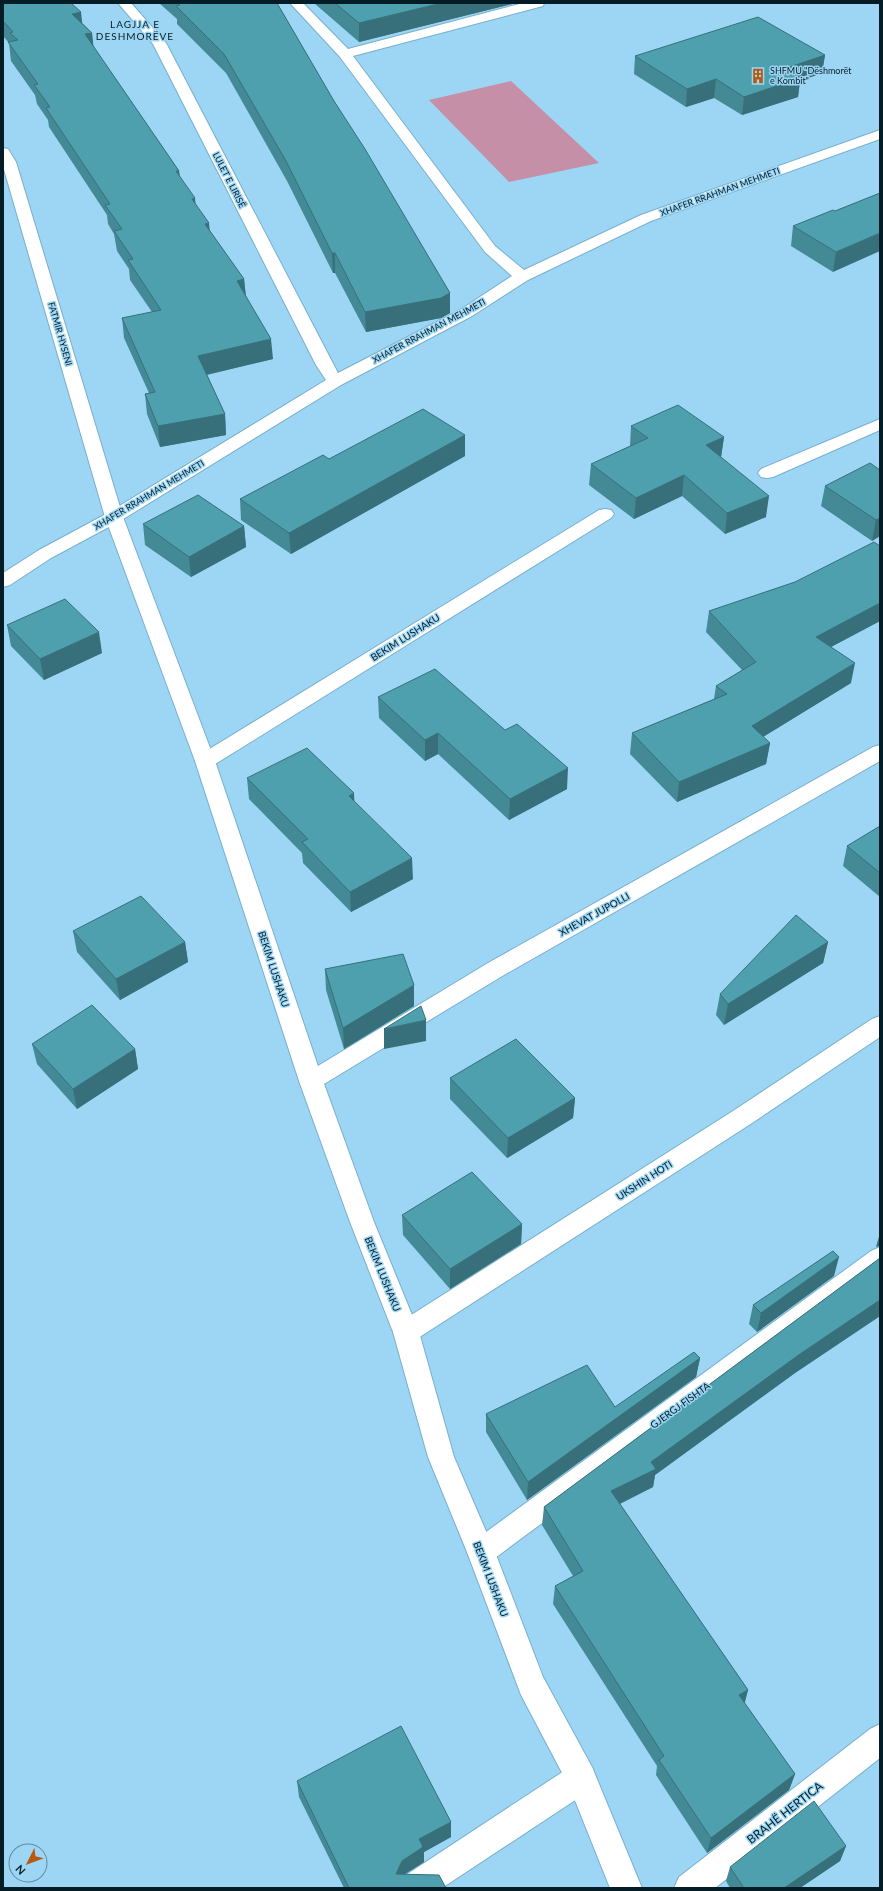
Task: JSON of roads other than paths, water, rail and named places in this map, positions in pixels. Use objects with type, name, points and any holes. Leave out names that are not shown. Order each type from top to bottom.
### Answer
[{"type":"street","name":"LULET E LIRISË","points":[[124,3],[159,43],[324,365],[335,381]]},
{"type":"street","points":[[296,3],[345,54],[490,249],[522,277]]},
{"type":"street","points":[[345,54],[538,3]]},
{"type":"street","name":"XHAFER RRAHMAN MEHMETI","points":[[3,581],[44,554],[114,517],[335,381],[466,313],[522,277],[646,218],[880,134]]},
{"type":"street","name":"FATMIR HYSENI","points":[[3,152],[9,162],[114,517]]},
{"type":"street","points":[[767,473],[880,424]]},
{"type":"street","name":"BEKIM LUSHAKU","points":[[205,761],[605,514]]},
{"type":"street","name":"BEKIM LUSHAKU","points":[[114,517],[205,761],[311,1081],[362,1222],[406,1332],[441,1458],[481,1552],[531,1684],[581,1778],[626,1888]]},
{"type":"street","name":"XHEVAT JUPOLLI","points":[[311,1081],[496,969],[880,752]]},
{"type":"street","name":"UKSHIN HOTI","points":[[406,1332],[734,1122],[880,1024]]},
{"type":"street","name":"GJERGJ FISHTA","points":[[481,1552],[880,1258]]},
{"type":"street","name":"BRAHË HERTICA","points":[[690,1888],[880,1739]]},
{"type":"street","points":[[414,1888],[581,1778]]},
{"type":"place","name":"SHFMU \"Dëshmorët e Kombit\"","points":[[758,76]]},
{"type":"district","name":"LAGJJA E DESHMORËVE","points":[[135,30]]}]
